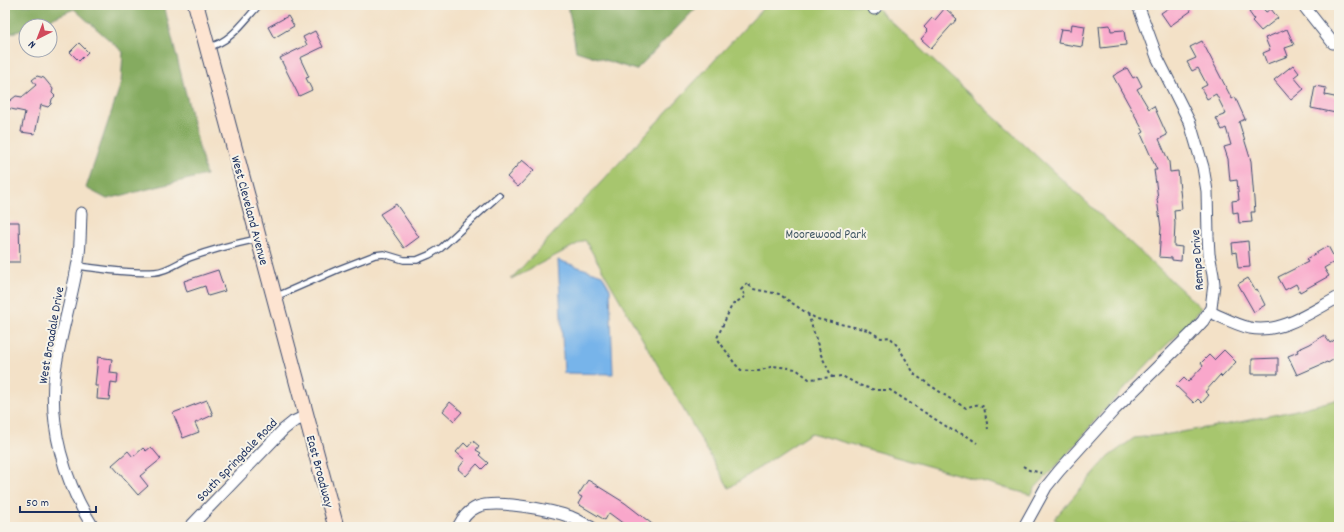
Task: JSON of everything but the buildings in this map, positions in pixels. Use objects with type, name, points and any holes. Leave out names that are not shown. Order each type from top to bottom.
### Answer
[{"type":"main road","name":"West Cleveland Avenue","points":[[196,5],[306,416]]},
{"type":"main road","name":"East Broadway","points":[[306,416],[336,527]]},
{"type":"street","name":"Rempe Drive","points":[[1138,5],[1157,56],[1190,123],[1204,167],[1208,191],[1208,242],[1213,275],[1213,294],[1210,312]]},
{"type":"street","points":[[1303,5],[1332,43]]},
{"type":"street","name":"West Broadale Drive","points":[[81,213],[78,266],[55,372],[54,413],[59,450],[72,488],[93,527]]},
{"type":"street","points":[[1024,527],[1046,486],[1058,471],[1115,409],[1190,335],[1210,312],[1242,326],[1259,329],[1287,324],[1339,297]]},
{"type":"street","name":"South Springdale Road","points":[[190,527],[283,430],[293,422],[306,416]]},
{"type":"street","points":[[458,527],[463,518],[477,506],[503,504],[531,508],[570,517],[591,527]]},
{"type":"lane","points":[[207,47],[220,44],[228,38],[259,5]]},
{"type":"lane","points":[[274,297],[375,255],[384,254],[404,260],[417,260],[429,256],[441,248],[499,195]]},
{"type":"lane","points":[[78,266],[126,271],[155,272],[167,270],[188,258],[226,246],[259,238]]},
{"type":"path","points":[[977,443],[967,436],[952,430],[890,390],[875,390],[859,385],[842,376],[809,379],[796,369],[773,366],[750,372],[741,370],[735,364],[718,338],[732,305],[746,296],[741,290],[747,283],[753,289],[779,294],[817,319],[868,330],[881,338],[890,337],[899,348],[915,375],[966,408],[974,404],[980,404],[984,407],[988,429]]},
{"type":"path","points":[[808,314],[821,355],[832,376]]},
{"type":"path","points":[[1023,466],[1029,470],[1042,473]]},
{"type":"green space","points":[[5,5],[164,5],[206,175],[107,199],[86,188],[121,83],[123,52],[74,9],[53,18],[18,18],[18,31],[5,35]]},
{"type":"green space","points":[[567,5],[699,5],[636,70],[576,51]]},
{"type":"green space","name":"Moorewood Park","points":[[766,5],[873,5],[1201,308],[1185,328],[1160,351],[1099,415],[1074,447],[1035,488],[1031,495],[811,433],[729,488],[585,240],[511,279]]},
{"type":"green space","points":[[1339,399],[1339,527],[1069,527],[1054,519],[1108,457],[1134,438],[1163,435],[1235,423]]},
{"type":"water","points":[[558,260],[602,275],[610,289],[613,374],[564,373]]}]
